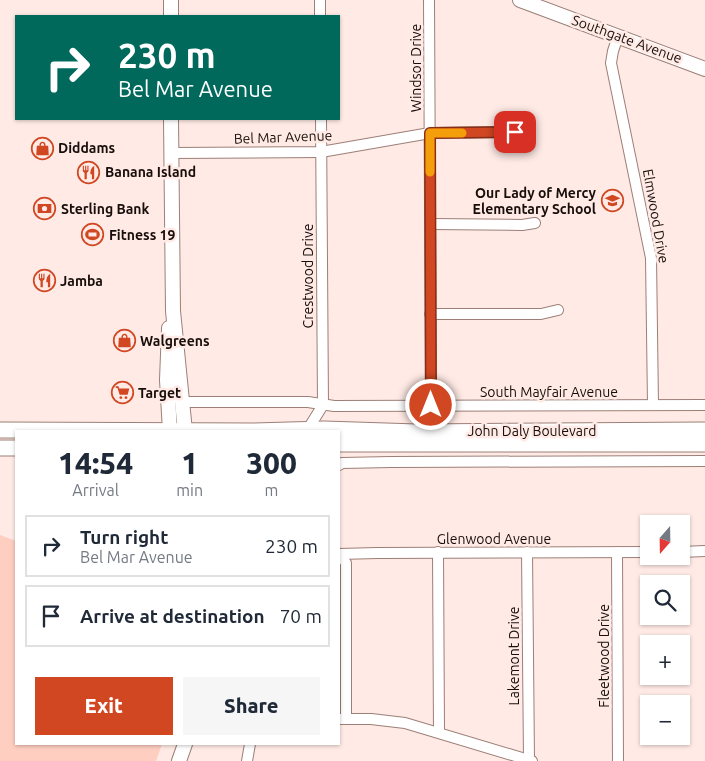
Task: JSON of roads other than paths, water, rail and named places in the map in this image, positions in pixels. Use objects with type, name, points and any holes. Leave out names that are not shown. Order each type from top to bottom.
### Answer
[{"type":"main road","name":"John Daly Boulevard","points":[[246,430],[308,429],[417,432],[705,430]]},
{"type":"main road","name":"John Daly Boulevard","points":[[0,430],[15,430]]},
{"type":"main road","name":"John Daly Boulevard","points":[[340,444],[705,444]]},
{"type":"main road","points":[[0,448],[15,448]]},
{"type":"street","points":[[171,0],[171,15]]},
{"type":"street","points":[[320,0],[320,15]]},
{"type":"street","name":"Windsor Drive","points":[[429,0],[431,405]]},
{"type":"street","name":"Southgate Avenue","points":[[526,1],[705,69]]},
{"type":"street","name":"Elmwood Drive","points":[[618,36],[611,63],[651,258],[653,405]]},
{"type":"street","points":[[171,120],[173,311],[185,430]]},
{"type":"street","name":"Crestwood Drive","points":[[321,120],[323,405]]},
{"type":"street","name":"Bel Mar Avenue","points":[[171,153],[321,152],[430,133],[515,132]]},
{"type":"street","points":[[431,224],[522,225],[535,223]]},
{"type":"street","points":[[430,314],[541,314],[558,310]]},
{"type":"street","points":[[170,430],[167,380],[168,332],[173,311]]},
{"type":"street","name":"South Mayfair Avenue","points":[[182,402],[308,402],[323,405],[705,405]]},
{"type":"street","points":[[308,429],[323,405]]},
{"type":"street","points":[[340,464],[391,462],[705,461]]},
{"type":"street","points":[[438,552],[439,732]]},
{"type":"street","name":"Lakemont Drive","points":[[527,552],[530,760]]},
{"type":"street","name":"Fleetwood Drive","points":[[618,552],[618,761]]},
{"type":"street","name":"Glenwood Avenue","points":[[340,554],[640,552]]},
{"type":"street","points":[[690,552],[705,552]]},
{"type":"street","points":[[340,555],[346,563],[342,719],[388,720],[439,732],[530,760]]},
{"type":"street","points":[[179,761],[185,745]]},
{"type":"street","points":[[247,761],[250,745]]},
{"type":"place","name":"Diddams","points":[[42,148]]},
{"type":"place","name":"Banana Island","points":[[89,172]]},
{"type":"place","name":"Our Lady of Mercy Elementary School","points":[[612,201]]},
{"type":"place","name":"Sterling Bank","points":[[45,209]]},
{"type":"place","name":"Fitness 19","points":[[93,235]]},
{"type":"place","name":"Jamba","points":[[44,281]]},
{"type":"place","name":"Walgreens","points":[[124,341]]},
{"type":"place","name":"Target","points":[[122,393]]}]
